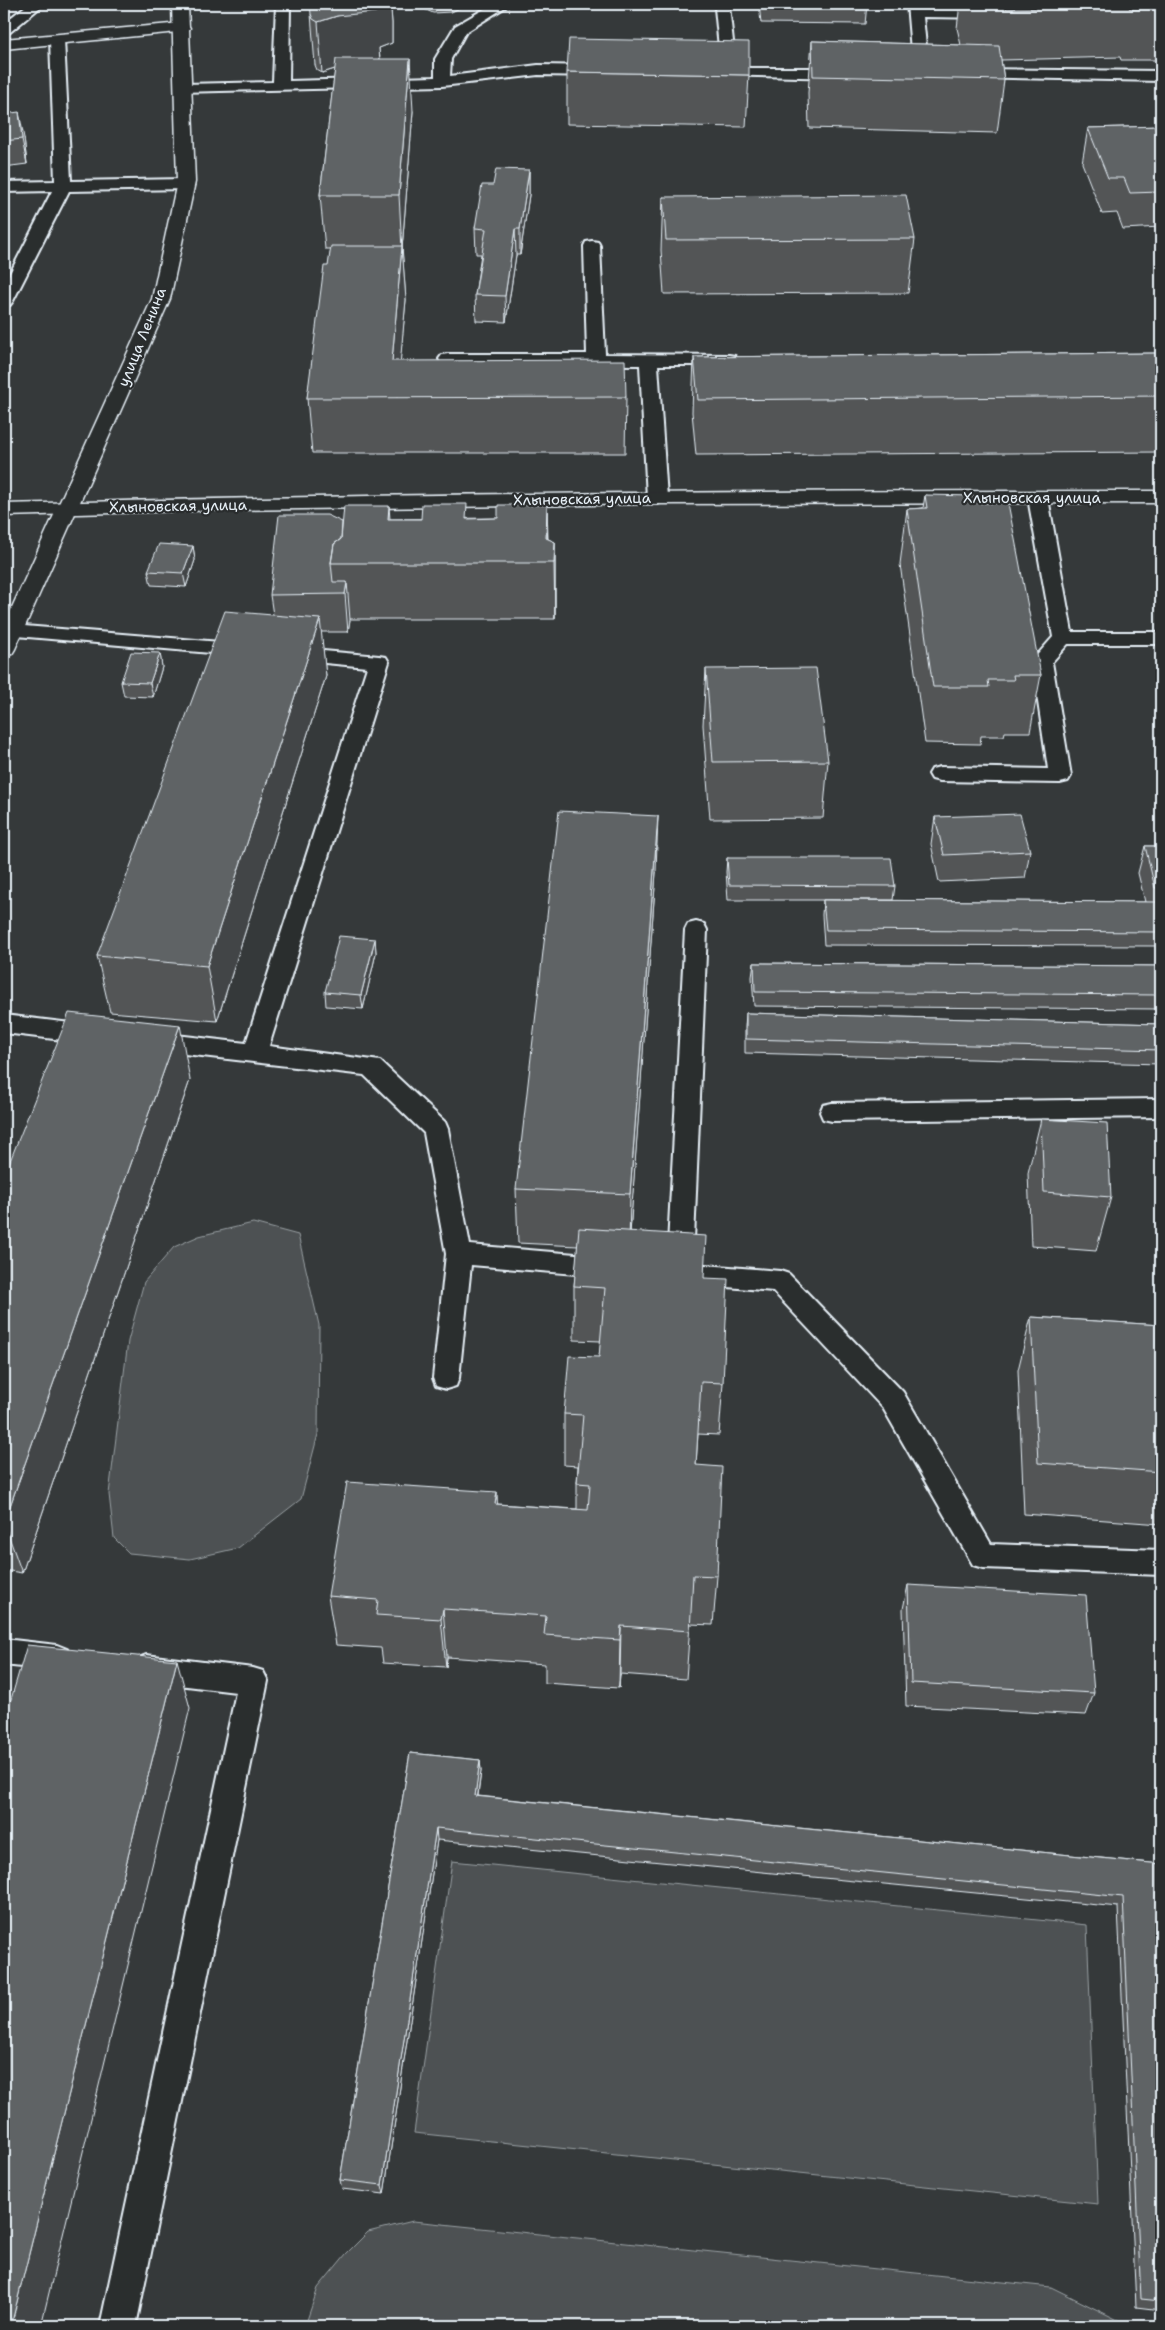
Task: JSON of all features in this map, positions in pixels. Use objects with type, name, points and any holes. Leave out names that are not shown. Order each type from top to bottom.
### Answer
[{"type":"street","name":"улица Ленина","points":[[8,640],[69,508],[161,299],[186,184],[180,4]]},
{"type":"street","points":[[4,44],[182,28]]},
{"type":"street","name":"Хлыновская улица","points":[[4,510],[657,498],[1161,497]]},
{"type":"lane","points":[[4,30],[37,4]]},
{"type":"lane","points":[[281,86],[284,4]]},
{"type":"lane","points":[[442,81],[443,59],[460,29],[503,4]]},
{"type":"lane","points":[[719,4],[722,6],[729,72]]},
{"type":"lane","points":[[921,74],[915,9],[1004,14]]},
{"type":"lane","points":[[4,301],[63,186],[58,39]]},
{"type":"lane","points":[[184,89],[442,81],[538,70],[614,71]]},
{"type":"lane","points":[[700,72],[854,73]]},
{"type":"lane","points":[[902,74],[940,74]]},
{"type":"lane","points":[[959,74],[1161,76]]},
{"type":"lane","points":[[4,188],[186,184]]},
{"type":"lane","points":[[592,246],[596,360]]},
{"type":"lane","points":[[448,359],[748,360]]},
{"type":"lane","points":[[648,360],[657,498]]},
{"type":"lane","points":[[1038,498],[1064,638]]},
{"type":"lane","points":[[940,774],[1060,776],[1042,661],[1064,638],[1161,638]]},
{"type":"lane","points":[[8,640],[267,652],[379,662],[255,1053]]},
{"type":"lane","points":[[680,1272],[696,930]]},
{"type":"lane","points":[[4,1024],[371,1067],[436,1129],[459,1254],[446,1378]]},
{"type":"lane","points":[[832,1112],[1161,1108]]},
{"type":"lane","points":[[459,1254],[780,1280],[893,1400],[983,1556],[1161,1563]]},
{"type":"lane","points":[[4,1652],[81,1661]]},
{"type":"lane","points":[[118,2326],[254,1681],[119,1665]]},
{"type":"shaded area","points":[[253,1223],[298,1235],[319,1325],[318,1434],[301,1499],[238,1548],[190,1559],[129,1553],[114,1538],[109,1494],[128,1341],[144,1282],[174,1247],[199,1236]]},
{"type":"shaded area","points":[[452,1861],[1087,1925],[1098,2204],[414,2133]]},
{"type":"shaded area","points":[[413,2221],[1051,2287],[1120,2321],[1125,2326],[305,2326],[318,2288],[346,2254],[368,2232]]},
{"type":"building","points":[[310,4],[376,4],[376,12],[337,16],[318,22],[313,19]]},
{"type":"building","points":[[970,4],[1161,4],[1161,9],[1130,9],[1129,6],[1006,9],[1006,6],[970,6]]},
{"type":"building","points":[[569,39],[749,42],[749,75],[567,72]]},
{"type":"building","points":[[812,41],[999,46],[1004,80],[813,76]]},
{"type":"building","points":[[336,59],[410,59],[399,195],[320,195]]},
{"type":"building","points":[[19,112],[22,139],[4,141],[4,114]]},
{"type":"building","points":[[1161,126],[1161,192],[1130,193],[1124,178],[1108,178],[1088,128]]},
{"type":"building","points":[[496,169],[529,170],[520,229],[515,229],[505,296],[475,295],[486,229],[475,228],[482,185],[493,185]]},
{"type":"building","points":[[906,195],[915,239],[666,240],[663,197]]},
{"type":"building","points":[[331,246],[402,246],[392,361],[625,360],[626,397],[307,398],[324,266],[328,266]]},
{"type":"building","points":[[1161,353],[1161,396],[698,400],[694,357]]},
{"type":"building","points":[[925,495],[975,496],[977,503],[1008,503],[1041,675],[1013,675],[1014,680],[988,680],[989,687],[933,687],[907,509],[927,508]]},
{"type":"building","points":[[422,504],[467,504],[466,519],[498,518],[498,505],[547,505],[546,538],[555,542],[554,563],[331,563],[334,544],[341,539],[344,506],[389,506],[388,519],[421,519]]},
{"type":"building","points":[[279,515],[327,515],[342,522],[341,539],[334,544],[331,563],[333,582],[347,582],[345,594],[270,595]]},
{"type":"building","points":[[159,544],[193,546],[183,573],[148,571]]},
{"type":"building","points":[[225,611],[320,619],[207,966],[97,956]]},
{"type":"building","points":[[131,652],[160,653],[150,683],[121,682]]},
{"type":"building","points":[[816,668],[828,761],[713,762],[706,669]]},
{"type":"building","points":[[559,811],[658,816],[630,1194],[516,1189]]},
{"type":"building","points":[[1020,814],[1030,851],[944,855],[935,817]]},
{"type":"building","points":[[1145,846],[1161,846],[1161,888],[1155,888]]},
{"type":"building","points":[[727,858],[891,858],[895,886],[729,885]]},
{"type":"building","points":[[823,900],[1161,902],[1161,932],[826,930]]},
{"type":"building","points":[[339,936],[375,939],[361,995],[325,992]]},
{"type":"building","points":[[754,963],[1161,966],[1161,995],[755,992]]},
{"type":"building","points":[[69,1013],[180,1025],[4,1523],[4,1176]]},
{"type":"building","points":[[746,1013],[1161,1024],[1161,1050],[746,1039]]},
{"type":"building","points":[[1041,1119],[1107,1123],[1111,1197],[1044,1192]]},
{"type":"building","points":[[579,1228],[706,1236],[704,1278],[728,1279],[723,1383],[701,1382],[696,1465],[722,1467],[717,1576],[693,1575],[690,1631],[621,1626],[620,1640],[544,1635],[546,1616],[443,1609],[441,1619],[376,1615],[378,1600],[328,1596],[347,1482],[497,1492],[495,1504],[588,1510],[590,1484],[577,1483],[583,1415],[564,1414],[569,1356],[599,1357],[605,1288],[574,1286]]},
{"type":"building","points":[[1031,1317],[1161,1325],[1161,1472],[1038,1463]]},
{"type":"building","points":[[908,1585],[1086,1595],[1094,1693],[911,1683]]},
{"type":"building","points":[[27,1645],[177,1660],[11,2326],[4,2326],[4,1723]]},
{"type":"building","points":[[410,1753],[480,1760],[475,1796],[1161,1864],[1161,2301],[1141,2299],[1123,1897],[436,1828],[382,2185],[340,2180]]}]
